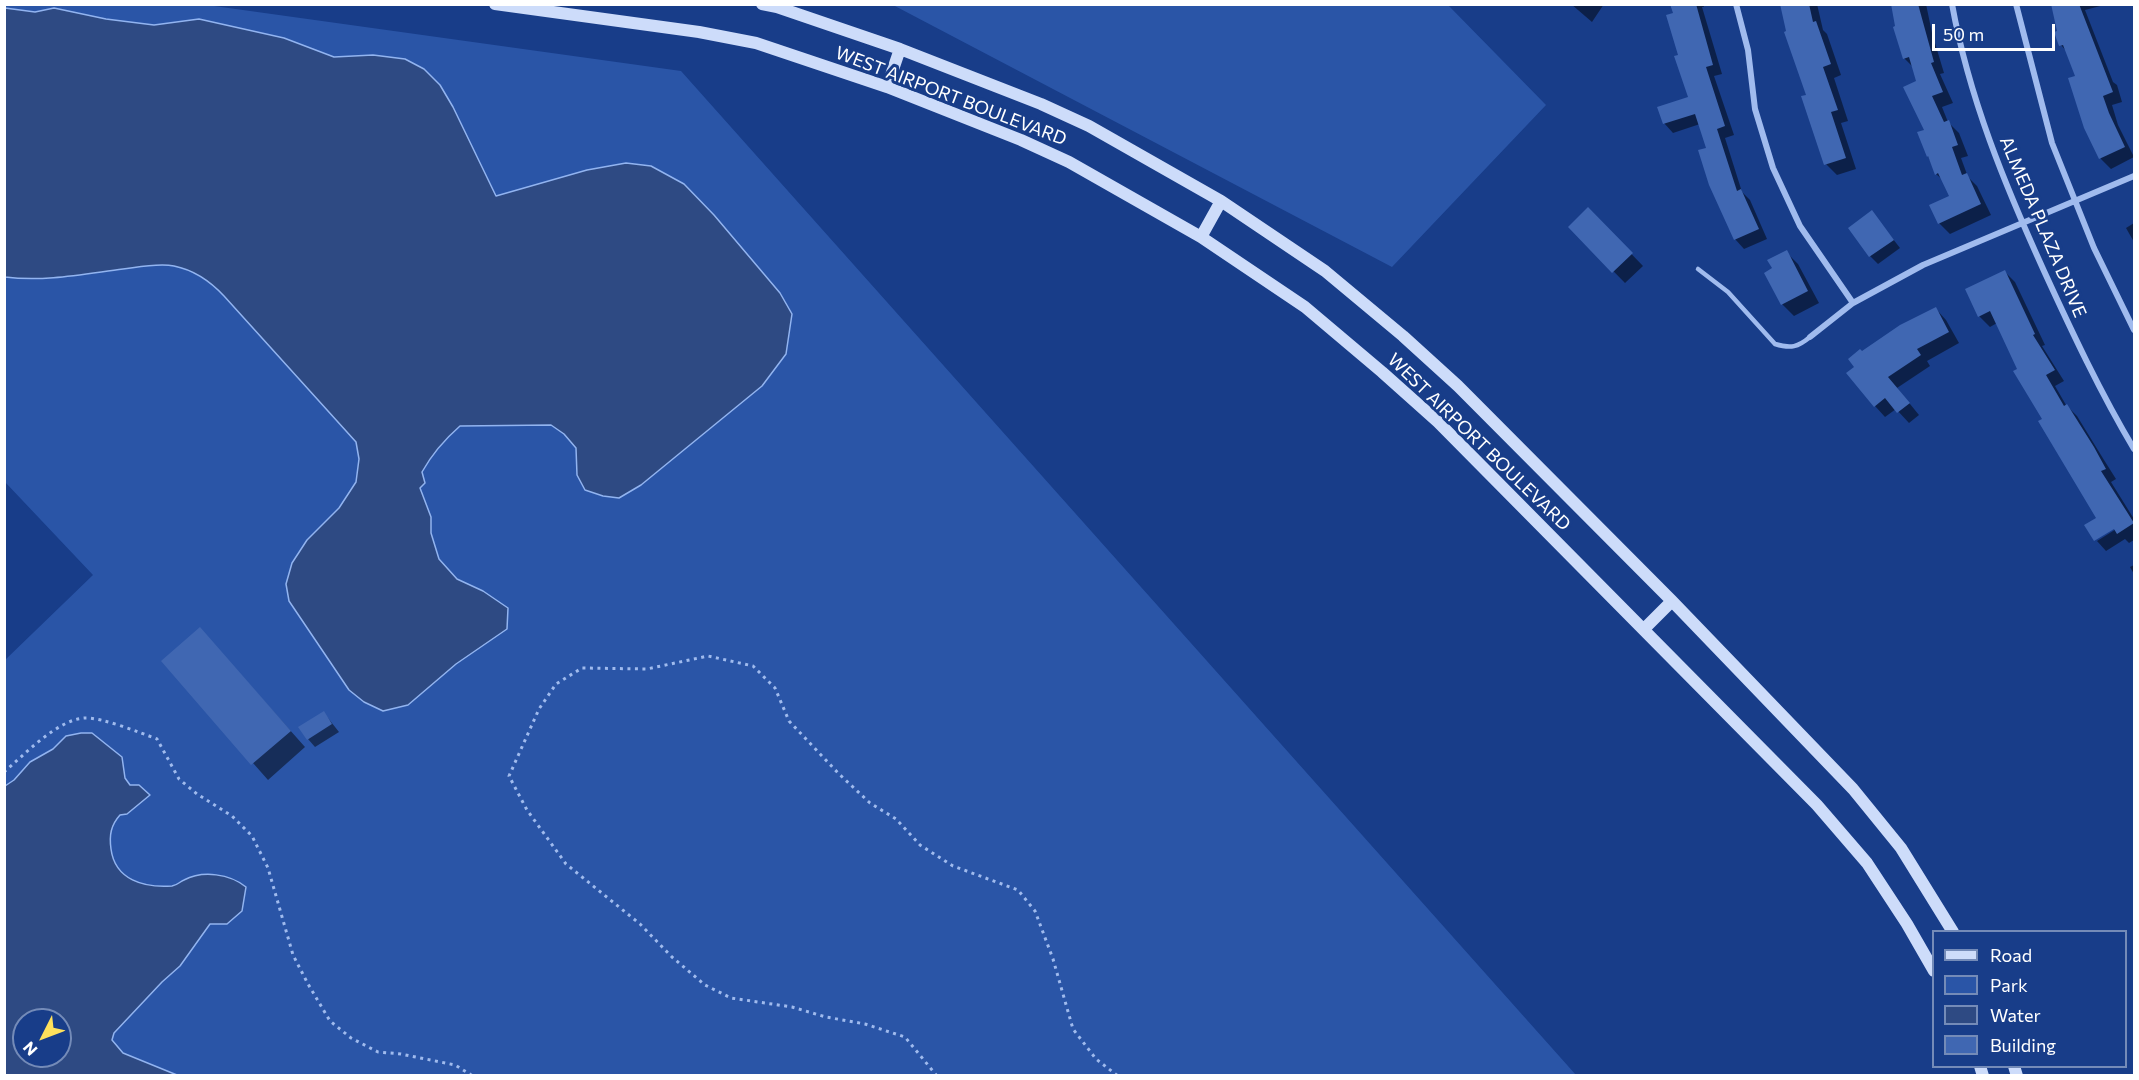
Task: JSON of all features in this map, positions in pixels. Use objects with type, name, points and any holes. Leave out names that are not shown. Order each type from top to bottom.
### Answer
[{"type":"main road","name":"WEST AIRPORT BOULEVARD","points":[[495,4],[550,8],[756,43],[887,87],[1021,140],[1069,162],[1201,237],[1305,307],[1438,422],[1817,805],[1867,863],[1932,968]]},
{"type":"main road","name":"WEST AIRPORT BOULEVARD","points":[[762,4],[900,49],[1041,104],[1089,126],[1221,201],[1325,271],[1403,336],[1458,386],[1672,601],[1853,789],[1901,848],[1952,930]]},
{"type":"main road","points":[[887,87],[900,49]]},
{"type":"main road","points":[[1201,237],[1221,201]]},
{"type":"main road","points":[[1644,629],[1672,601]]},
{"type":"street","points":[[1736,4],[1748,50],[1755,109],[1773,168],[1800,226],[1852,303]]},
{"type":"street","name":"ALMEDA PLAZA DRIVE","points":[[1952,4],[1978,110],[2022,223],[2068,325],[2134,449]]},
{"type":"street","points":[[2016,4],[2052,143],[2074,201],[2134,330]]},
{"type":"street","points":[[1810,337],[1852,303],[1923,265],[2134,176]]},
{"type":"lane","points":[[1698,269],[1728,292],[1775,344],[1796,347],[1810,337]]},
{"type":"path","points":[[937,1076],[905,1036],[792,1007],[731,998],[705,985],[672,957],[640,924],[566,864],[527,810],[509,776],[539,709],[556,684],[582,668],[647,669],[708,656],[753,666],[775,688],[789,720],[839,774],[870,803],[896,819],[920,845],[953,866],[1018,890],[1035,911],[1053,959],[1072,1029],[1096,1059],[1118,1076]]},
{"type":"path","points":[[4,772],[60,727],[68,722],[86,718],[158,739],[179,779],[197,794],[232,816],[252,836],[268,868],[293,955],[330,1021],[351,1038],[378,1052],[401,1054],[455,1065],[473,1076]]},
{"type":"green space","points":[[5,5],[207,5],[681,71],[1576,1075],[5,1075],[4,661],[93,575],[5,482]]},
{"type":"green space","points":[[893,5],[1448,5],[1546,105],[1392,267]]},
{"type":"water","points":[[5,8],[35,12],[54,8],[106,19],[154,25],[199,19],[284,38],[334,57],[373,55],[405,59],[424,69],[440,85],[496,196],[587,170],[626,163],[651,166],[684,184],[714,215],[780,293],[792,314],[786,354],[762,386],[641,485],[619,498],[585,490],[577,475],[576,448],[564,434],[551,425],[460,426],[426,465],[422,472],[425,483],[420,488],[431,517],[431,533],[439,559],[457,579],[483,591],[508,608],[507,629],[456,664],[408,705],[383,711],[364,702],[349,690],[289,601],[286,584],[292,563],[307,540],[339,508],[356,482],[359,459],[356,442],[224,296],[195,273],[174,266],[162,265],[50,278],[5,277]]},
{"type":"water","points":[[92,733],[122,757],[125,778],[130,785],[139,785],[150,795],[127,814],[120,815],[111,831],[110,844],[114,860],[125,875],[141,883],[174,886],[191,877],[208,874],[224,876],[246,887],[242,911],[227,924],[210,924],[180,966],[114,1033],[112,1040],[123,1053],[177,1075],[5,1075],[5,786],[14,780],[30,762],[53,749],[66,736]]},
{"type":"building","points":[[1670,4],[1696,4],[1713,65],[1706,67],[1725,126],[1717,129],[1737,191],[1741,189],[1759,229],[1734,240],[1709,185],[1698,150],[1706,148],[1695,114],[1663,124],[1657,107],[1688,97],[1674,56],[1678,55],[1666,15],[1673,13]]},
{"type":"building","points":[[1780,4],[1809,4],[1813,22],[1816,21],[1831,64],[1823,67],[1838,110],[1831,112],[1846,158],[1824,165],[1801,96],[1806,95],[1784,32],[1786,31]]},
{"type":"building","points":[[1891,4],[1918,4],[1934,62],[1931,63],[1943,92],[1932,96],[1944,122],[1949,120],[1958,145],[1952,147],[1962,175],[1967,173],[1981,204],[1938,224],[1929,205],[1949,196],[1938,173],[1935,175],[1927,157],[1917,132],[1924,130],[1903,87],[1916,81],[1909,57],[1903,59],[1893,27],[1895,26]]},
{"type":"building","points":[[2051,4],[2079,4],[2113,92],[2103,96],[2125,147],[2099,159],[2084,128],[2068,78],[2075,76],[2063,45],[2059,46],[2054,32],[2057,31]]},
{"type":"building","points":[[1588,207],[1633,253],[1612,273],[1568,227]]},
{"type":"building","points":[[1872,210],[1894,240],[1869,257],[1848,228]]},
{"type":"building","points":[[1787,250],[1808,291],[1781,305],[1764,273],[1772,268],[1767,260]]},
{"type":"building","points":[[2005,270],[2035,334],[2033,335],[2055,370],[2046,375],[2064,406],[2067,404],[2094,447],[2106,469],[2101,471],[2134,523],[2117,534],[2114,529],[2094,541],[2084,525],[2096,518],[2038,421],[2042,419],[2013,371],[2017,369],[1990,311],[1978,317],[1965,289]]},
{"type":"building","points":[[1936,307],[1949,332],[1917,349],[1921,355],[1888,377],[1910,403],[1897,413],[1885,398],[1874,407],[1846,373],[1854,367],[1848,359],[1860,349],[1862,351],[1900,325]]},
{"type":"building","points":[[200,627],[291,731],[251,765],[161,661]]},
{"type":"building","points":[[324,711],[332,724],[307,740],[298,727]]}]
